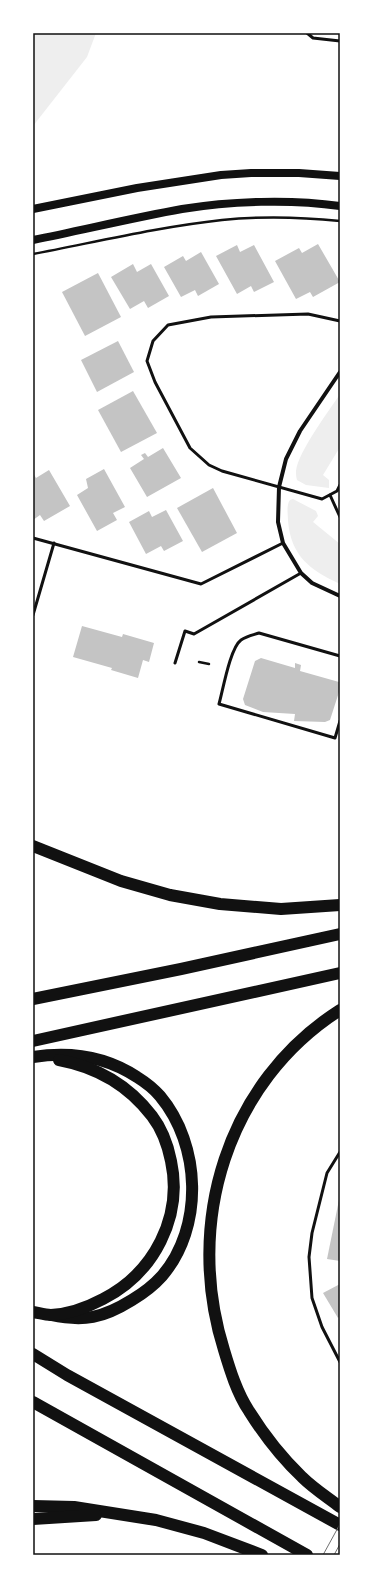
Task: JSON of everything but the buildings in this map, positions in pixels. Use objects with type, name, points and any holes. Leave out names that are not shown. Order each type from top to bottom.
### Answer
[{"type":"highway","points":[[33,846],[121,881],[170,895],[220,904],[281,908],[340,905]]},
{"type":"highway","points":[[33,999],[181,969],[340,934]]},
{"type":"highway","points":[[33,1041],[340,973]]},
{"type":"highway","points":[[340,1010],[320,1022],[294,1046],[269,1073],[250,1101],[233,1133],[222,1167],[214,1201],[209,1243],[209,1269],[212,1304],[220,1337],[231,1373],[248,1410],[274,1447],[302,1478],[340,1507]]},
{"type":"highway","points":[[33,1312],[68,1318],[88,1319],[121,1307],[142,1294],[162,1276],[176,1255],[184,1237],[192,1197],[192,1172],[187,1148],[180,1128],[160,1095],[143,1080],[125,1069],[102,1059],[77,1054],[36,1056]]},
{"type":"highway","points":[[36,1056],[77,1063],[122,1085],[153,1117],[169,1152],[174,1176],[174,1196],[171,1214],[165,1232],[156,1251],[142,1271],[115,1293],[92,1304],[72,1311],[51,1314]]},
{"type":"highway","points":[[33,1354],[67,1375],[340,1525]]},
{"type":"highway","points":[[33,1402],[307,1555]]},
{"type":"highway","points":[[33,1506],[74,1507],[156,1520],[204,1533],[262,1555]]},
{"type":"highway","points":[[33,1519],[113,1514]]},
{"type":"main road","points":[[33,208],[137,188],[221,175],[275,173],[340,176]]},
{"type":"main road","points":[[33,240],[184,209],[240,203],[294,202],[340,206]]},
{"type":"street","points":[[340,372],[300,431],[286,459],[279,486],[278,522],[283,542],[301,573],[312,583],[340,596]]},
{"type":"lane","points":[[307,33],[313,38],[340,41]]},
{"type":"lane","points":[[340,321],[308,314],[211,317],[168,324],[152,341],[147,361],[155,382],[190,448],[210,465],[222,471],[322,499],[337,491],[340,485]]},
{"type":"lane","points":[[330,495],[340,517]]},
{"type":"lane","points":[[33,538],[200,584],[283,542]]},
{"type":"lane","points":[[33,615],[54,543]]},
{"type":"lane","points":[[175,664],[185,631],[194,634],[301,573]]},
{"type":"lane","points":[[340,656],[259,633],[248,636],[240,640],[234,649],[219,704],[334,738],[340,721]]},
{"type":"lane","points":[[340,1152],[327,1173],[314,1227],[309,1257],[312,1298],[322,1327],[340,1362]]},
{"type":"path","points":[[33,254],[178,226],[222,220],[294,218],[340,221]]},
{"type":"path","points":[[199,662],[209,664]]},
{"type":"shaded area","points":[[33,33],[96,33],[87,57],[33,126]]},
{"type":"shaded area","points":[[340,394],[340,447],[323,475],[329,480],[329,488],[306,485],[297,480],[296,471],[298,463],[308,443]]},
{"type":"shaded area","points":[[293,499],[316,511],[318,516],[313,522],[340,544],[340,584],[329,579],[311,567],[298,553],[293,544],[288,521],[288,504],[290,500]]},
{"type":"tram line","points":[[323,1555],[340,1524]]},
{"type":"tram line","points":[[334,1555],[340,1544]]}]
